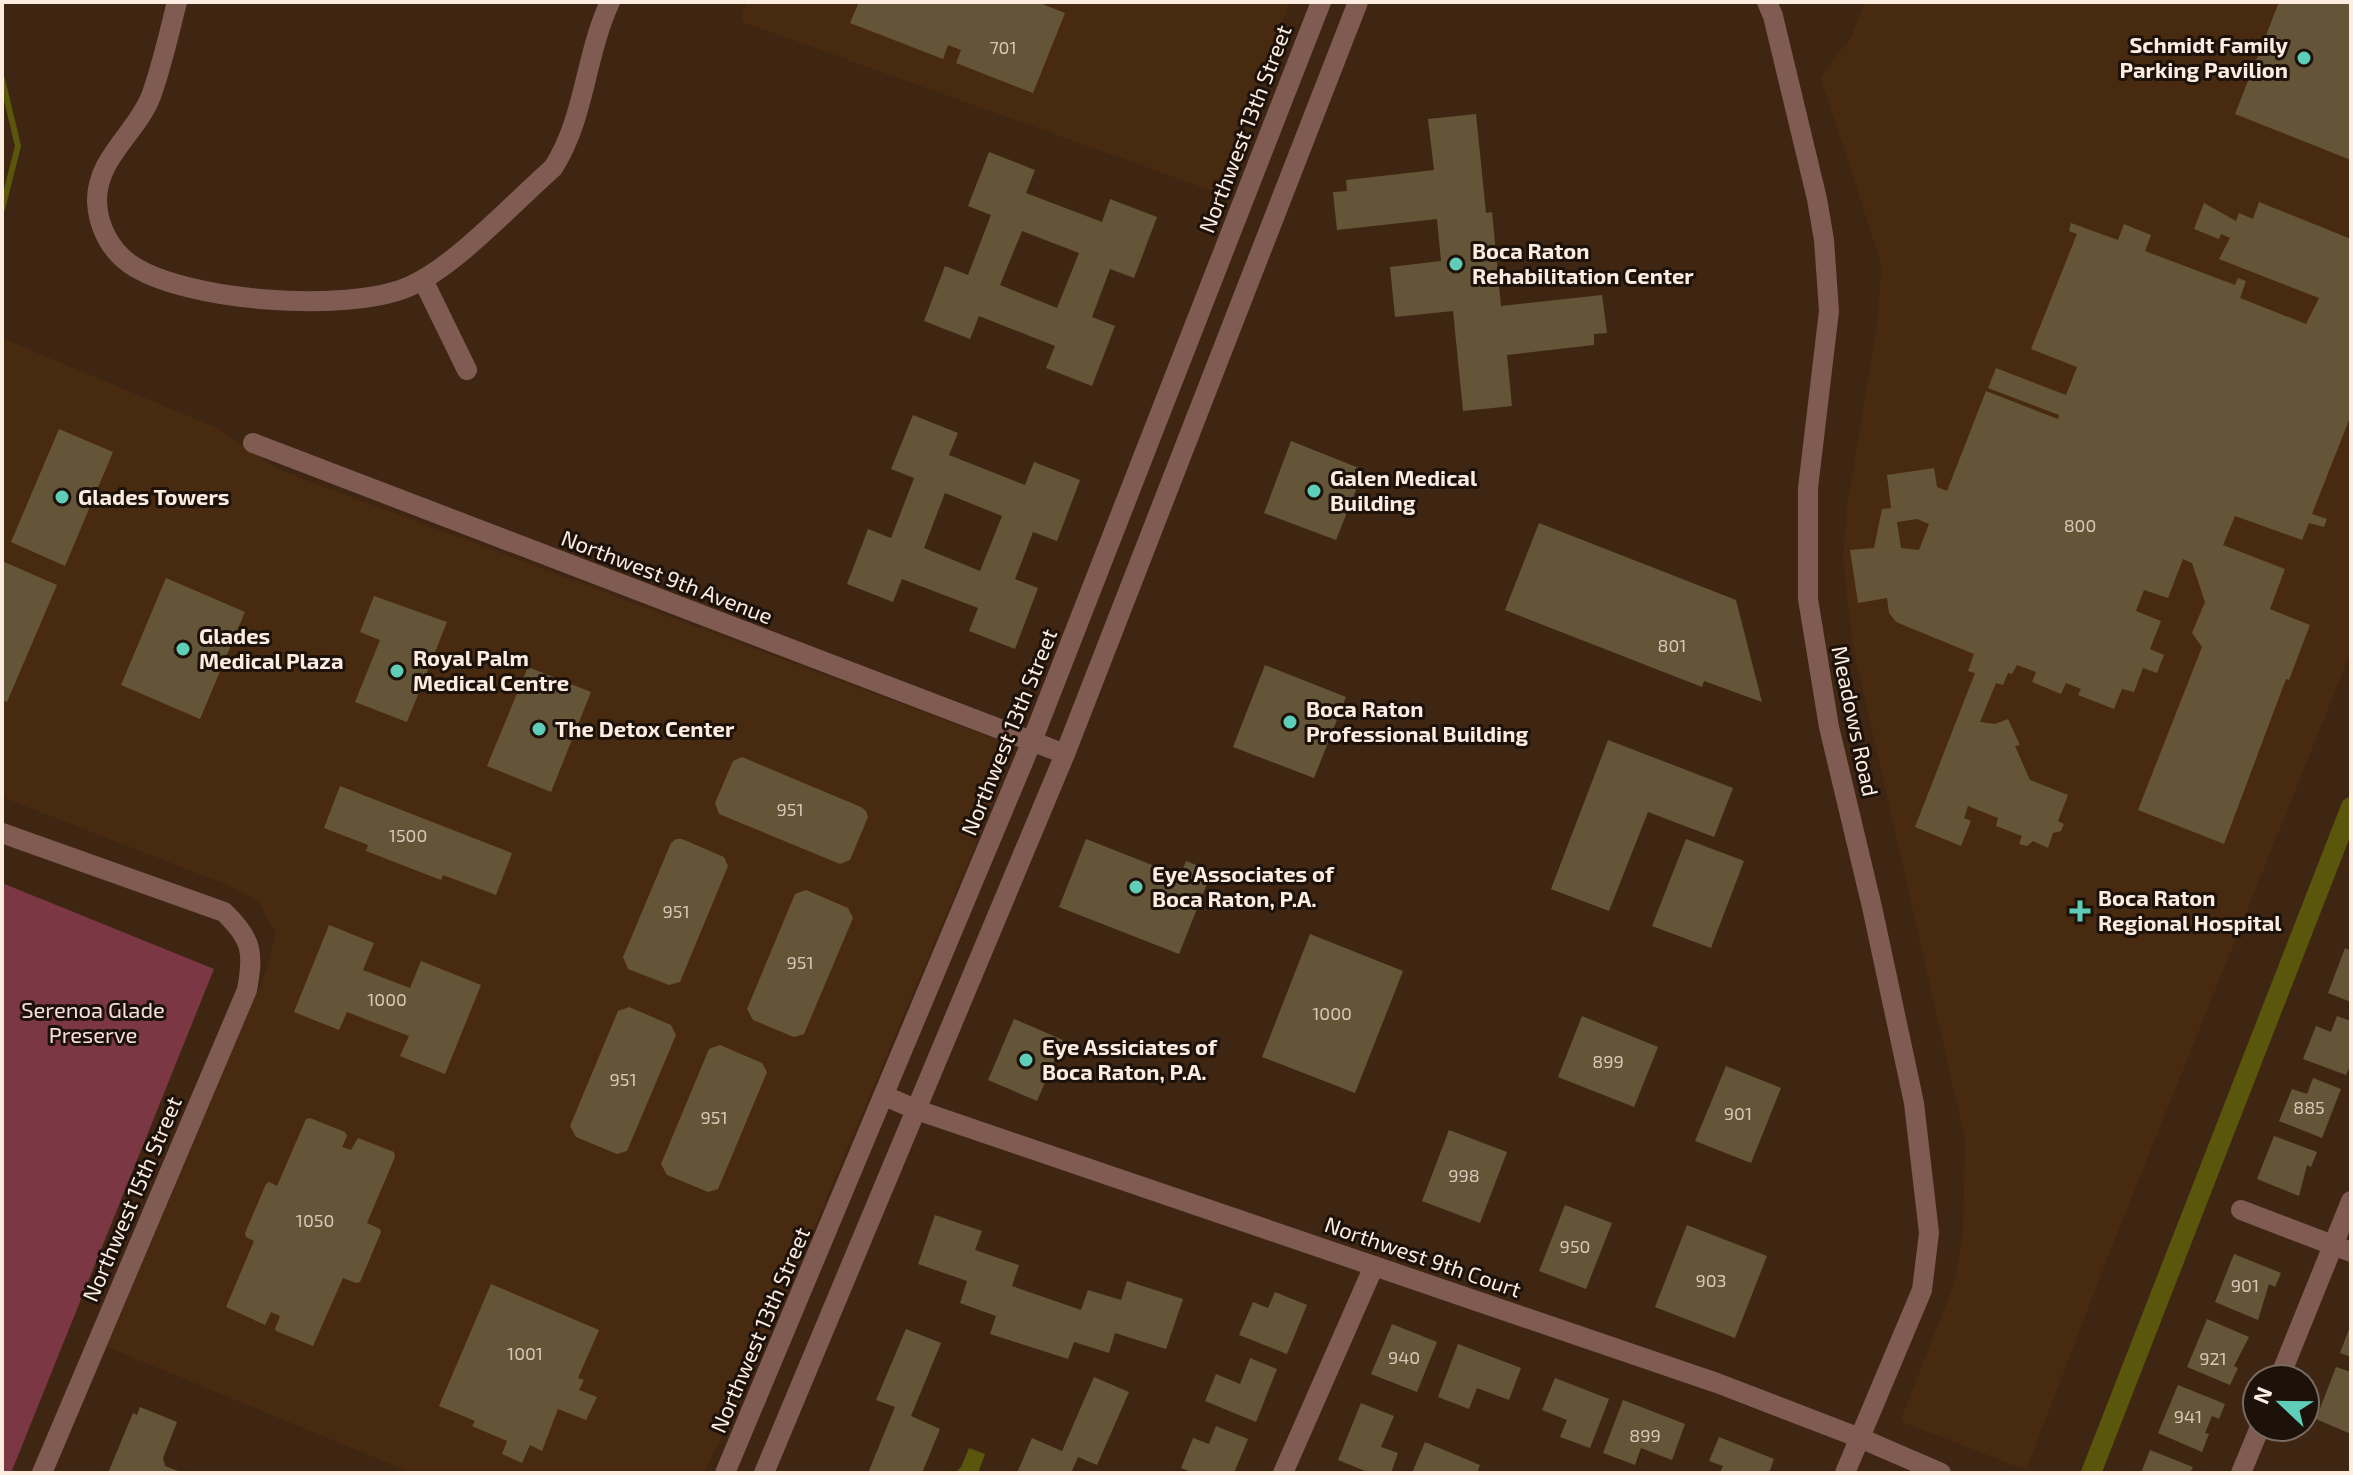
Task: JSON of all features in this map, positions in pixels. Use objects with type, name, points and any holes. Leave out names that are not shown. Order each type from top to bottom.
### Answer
[{"type":"street","points":[[177,2],[151,97],[106,164],[99,181],[99,218],[116,251],[130,264],[146,272],[185,286],[225,295],[266,299],[367,298],[387,294],[423,280],[451,259],[553,168],[564,151],[592,47],[610,2]]},
{"type":"street","name":"Northwest 13th Street","points":[[725,1473],[1032,741],[1321,2]]},
{"type":"street","points":[[764,1473],[1065,754],[1358,2]]},
{"type":"street","name":"Meadows Road","points":[[1767,2],[1817,199],[1824,240],[1829,311],[1808,488],[1808,599],[1829,727],[1914,1103],[1929,1233],[1922,1290],[1845,1473]]},
{"type":"street","points":[[423,280],[467,370]]},
{"type":"street","name":"Northwest 9th Avenue","points":[[253,443],[1065,754]]},
{"type":"street","name":"Northwest 15th Street","points":[[2,833],[224,912],[248,942],[252,961],[247,990],[42,1473]]},
{"type":"street","name":"Northwest 9th Court","points":[[885,1096],[917,1110],[1717,1383],[1941,1473]]},
{"type":"street","points":[[2287,1363],[2342,1249],[2351,1201]]},
{"type":"street","points":[[2241,1210],[2342,1249]]},
{"type":"street","points":[[1283,1473],[1374,1266]]},
{"type":"street","points":[[2241,1473],[2253,1443]]},
{"type":"shaded area","points":[[747,2],[1290,2],[1215,192],[740,21]]},
{"type":"shaded area","name":"Boca Raton Regional Hospital","points":[[1865,2],[2351,2],[2351,652],[2111,1249],[2026,1470],[1900,1421],[1954,1284],[1963,1233],[1965,1140],[1853,647],[1843,559],[1847,508],[1876,332],[1882,266],[1820,77],[1851,37]]},
{"type":"shaded area","points":[[2,338],[219,429],[277,469],[1003,742],[1008,757],[1005,775],[760,1356],[704,1473],[412,1473],[107,1347],[267,969],[276,933],[257,900],[227,885],[2,797]]},
{"type":"shaded area","points":[[969,1448],[985,1454],[978,1473],[955,1473],[961,1467]]},
{"type":"green space","name":"Serenoa Glade Preserve","points":[[2,883],[214,969],[11,1473],[2,1473]]},
{"type":"building","points":[[859,2],[1037,2],[1065,13],[1033,93],[956,63],[961,50],[948,45],[943,59],[850,23]]},
{"type":"building","name":"Schmidt Family Parking Pavilion","points":[[2279,2],[2351,2],[2351,160],[2235,114]]},
{"type":"building","name":"Boca Raton Rehabilitation Center","points":[[1476,114],[1486,213],[1492,212],[1501,306],[1602,295],[1607,333],[1594,334],[1594,345],[1507,355],[1512,406],[1463,411],[1453,311],[1395,317],[1390,267],[1441,261],[1437,219],[1337,230],[1333,192],[1347,191],[1346,180],[1434,170],[1428,119]]},
{"type":"building","points":[[989,152],[1035,170],[1026,193],[1102,222],[1110,199],[1157,217],[1134,278],[1110,269],[1092,317],[1115,326],[1092,386],[1046,368],[1055,346],[979,316],[970,339],[924,321],[945,266],[968,275],[991,215],[968,206]],"holes":[[[1022,231],[1079,253],[1057,308],[1000,285]]]},
{"type":"building","name":"Boca Raton Regional Hospital","points":[[2259,202],[2351,239],[2351,415],[2312,514],[2327,519],[2324,527],[2309,523],[2302,540],[2235,516],[2223,545],[2285,569],[2270,609],[2310,625],[2289,680],[2286,679],[2224,844],[2138,810],[2202,647],[2192,633],[2205,602],[2192,563],[2183,559],[2168,598],[2144,590],[2136,611],[2161,621],[2150,649],[2164,655],[2157,673],[2143,668],[2134,692],[2122,689],[2114,709],[2078,695],[2081,689],[2066,683],[2061,694],[2032,682],[2036,672],[2017,665],[2012,674],[2008,673],[2003,685],[1996,683],[1980,722],[1995,724],[2008,719],[2020,745],[2015,746],[2030,780],[2068,795],[2058,821],[2064,824],[2061,831],[2053,833],[2048,848],[2033,841],[2027,846],[2019,844],[2022,836],[1996,826],[1998,818],[1968,806],[1964,818],[1971,821],[1961,846],[1915,827],[1975,673],[1968,671],[1974,654],[1896,622],[1889,613],[1887,598],[1858,603],[1850,550],[1874,548],[1882,509],[1891,508],[1887,475],[1934,468],[1937,487],[1947,491],[1986,391],[2058,419],[2059,415],[1988,388],[1996,368],[2066,395],[2077,367],[2031,349],[2077,234],[2069,231],[2071,223],[2118,240],[2124,224],[2151,235],[2145,251],[2235,285],[2238,278],[2246,281],[2240,298],[2306,324],[2319,298],[2219,259],[2230,238],[2221,234],[2219,239],[2194,229],[2204,203],[2236,221],[2239,213],[2253,219]],"holes":[[[1917,519],[1929,524],[1919,550],[1901,548],[1897,522]]]},
{"type":"building","points":[[913,415],[958,433],[949,455],[1025,485],[1034,462],[1080,480],[1057,541],[1033,532],[1015,579],[1038,588],[1015,649],[969,631],[978,608],[902,579],[893,602],[847,584],[868,529],[891,538],[914,478],[891,469]],"holes":[[[945,493],[1002,516],[980,571],[924,548]]]},
{"type":"building","name":"Glades Towers","points":[[59,429],[113,452],[65,566],[11,542]]},
{"type":"building","name":"Galen Medical Building","points":[[1291,441],[1364,470],[1336,540],[1264,513]]},
{"type":"building","points":[[1539,523],[1736,600],[1762,702],[1704,681],[1702,687],[1505,610]]},
{"type":"building","points":[[2,561],[57,585],[7,702],[2,700]]},
{"type":"building","name":"Glades Medical Plaza","points":[[166,578],[245,612],[200,719],[121,685]]},
{"type":"building","name":"Royal Palm Medical Centre","points":[[374,596],[447,622],[407,722],[355,702],[380,640],[360,632]]},
{"type":"building","name":"Boca Raton Professional Building","points":[[1265,665],[1346,697],[1314,778],[1233,747]]},
{"type":"building","name":"The Detox Center","points":[[528,667],[591,692],[551,792],[487,766]]},
{"type":"building","points":[[1608,740],[1733,788],[1714,837],[1648,812],[1609,911],[1551,889]]},
{"type":"building","points":[[742,757],[866,811],[868,817],[850,860],[840,864],[719,814],[715,803],[733,761]]},
{"type":"building","points":[[340,786],[512,853],[496,895],[443,875],[441,880],[366,851],[368,845],[324,828]]},
{"type":"building","points":[[676,839],[724,857],[728,866],[680,982],[669,985],[628,969],[623,957],[671,843]]},
{"type":"building","name":"Eye Associates of Boca Raton, P.A.","points":[[1086,839],[1180,876],[1186,861],[1212,871],[1179,954],[1059,907]]},
{"type":"building","points":[[1686,839],[1744,861],[1711,948],[1652,926]]},
{"type":"building","points":[[806,890],[848,908],[853,918],[804,1034],[794,1037],[753,1020],[747,1009],[795,894]]},
{"type":"building","points":[[329,925],[374,943],[363,970],[410,988],[421,961],[481,985],[445,1074],[400,1056],[409,1036],[347,1012],[339,1030],[294,1012]]},
{"type":"building","points":[[1310,934],[1403,971],[1355,1093],[1262,1057]]},
{"type":"building","points":[[2345,948],[2351,951],[2351,1002],[2328,993]]},
{"type":"building","points":[[629,1007],[671,1025],[676,1035],[627,1151],[617,1154],[576,1137],[570,1126],[618,1011]]},
{"type":"building","points":[[1582,1016],[1658,1047],[1634,1107],[1558,1077]]},
{"type":"building","points":[[2337,1016],[2351,1021],[2351,1064],[2346,1075],[2303,1059],[2316,1026],[2331,1032]]},
{"type":"building","name":"Eye Assiciates of Boca Raton, P.A.","points":[[1014,1019],[1063,1040],[1037,1101],[988,1080]]},
{"type":"building","points":[[720,1045],[762,1063],[767,1072],[718,1189],[708,1192],[667,1175],[661,1164],[709,1049]]},
{"type":"building","points":[[1726,1066],[1781,1088],[1751,1163],[1695,1141]]},
{"type":"building","points":[[2313,1078],[2341,1089],[2322,1138],[2279,1121],[2292,1089],[2307,1094]]},
{"type":"building","points":[[306,1119],[345,1132],[347,1136],[342,1147],[351,1150],[358,1138],[394,1152],[395,1157],[367,1223],[381,1232],[360,1282],[343,1278],[313,1346],[276,1331],[280,1316],[271,1312],[265,1325],[226,1307],[254,1241],[245,1233],[266,1184],[269,1182],[277,1186]]},
{"type":"building","points":[[1449,1130],[1507,1152],[1480,1223],[1422,1201]]},
{"type":"building","points":[[2274,1136],[2317,1152],[2311,1167],[2307,1165],[2299,1196],[2257,1179]]},
{"type":"building","points":[[1565,1205],[1612,1223],[1586,1289],[1539,1271]]},
{"type":"building","points":[[935,1215],[982,1231],[975,1250],[1019,1265],[1012,1286],[1081,1310],[1088,1290],[1121,1300],[1127,1281],[1183,1299],[1166,1349],[1115,1333],[1109,1353],[1074,1342],[1068,1359],[990,1334],[996,1316],[960,1303],[967,1281],[918,1264]]},
{"type":"building","points":[[1687,1225],[1767,1256],[1735,1338],[1655,1307]]},
{"type":"building","points":[[2234,1254],[2281,1273],[2275,1287],[2269,1284],[2258,1320],[2215,1302]]},
{"type":"building","points":[[491,1284],[599,1330],[578,1378],[584,1380],[579,1390],[597,1397],[586,1420],[558,1409],[542,1451],[530,1445],[522,1463],[502,1454],[507,1441],[472,1426],[475,1421],[439,1406]]},
{"type":"building","points":[[1275,1292],[1307,1305],[1287,1354],[1239,1335],[1253,1302],[1268,1308]]},
{"type":"building","points":[[2207,1319],[2249,1337],[2234,1366],[2238,1368],[2230,1385],[2187,1367]]},
{"type":"building","points":[[1392,1324],[1437,1342],[1417,1392],[1371,1374]]},
{"type":"building","points":[[2351,1324],[2351,1357],[2340,1353]]},
{"type":"building","points":[[906,1329],[941,1343],[911,1416],[940,1429],[922,1473],[868,1473],[895,1407],[876,1400]]},
{"type":"building","points":[[1458,1344],[1521,1368],[1509,1400],[1477,1388],[1469,1409],[1438,1397]]},
{"type":"building","points":[[1250,1358],[1277,1369],[1256,1422],[1205,1401],[1216,1374],[1240,1384]]},
{"type":"building","points":[[2336,1367],[2351,1372],[2351,1434],[2321,1421],[2321,1406]]},
{"type":"building","points":[[1094,1377],[1129,1392],[1097,1465],[1078,1457],[1071,1473],[1017,1473],[1032,1438],[1062,1451]]},
{"type":"building","points":[[1555,1378],[1609,1399],[1590,1448],[1560,1437],[1567,1420],[1542,1410]]},
{"type":"building","points":[[2178,1385],[2225,1404],[2219,1419],[2212,1416],[2202,1452],[2158,1433]]},
{"type":"building","points":[[1623,1400],[1685,1424],[1672,1460],[1641,1448],[1635,1465],[1603,1453]]},
{"type":"building","points":[[1361,1403],[1394,1416],[1381,1447],[1398,1453],[1391,1473],[1370,1473],[1338,1460]]},
{"type":"building","points":[[140,1407],[177,1422],[163,1458],[165,1466],[183,1473],[108,1473],[133,1413],[137,1415]]},
{"type":"building","points":[[1216,1426],[1248,1439],[1234,1473],[1194,1473],[1181,1468],[1193,1438],[1209,1444]]},
{"type":"building","points":[[1719,1437],[1774,1459],[1769,1473],[1720,1473],[1723,1466],[1709,1461]]},
{"type":"building","points":[[1425,1442],[1480,1465],[1477,1473],[1412,1473]]},
{"type":"building","points":[[2150,1450],[2193,1467],[2190,1473],[2141,1473]]},
{"type":"waterway","points":[[2,79],[18,146],[2,209]]},
{"type":"waterway","points":[[2091,1473],[2351,807]]},
{"type":"place","name":"Schmidt Family Parking Pavilion","points":[[2304,58]]},
{"type":"place","name":"Boca Raton Rehabilitation Center","points":[[1456,264]]},
{"type":"place","name":"Galen Medical Building","points":[[1314,491]]},
{"type":"place","name":"Glades Towers","points":[[62,497]]},
{"type":"place","name":"Glades Medical Plaza","points":[[183,649]]},
{"type":"place","name":"Royal Palm Medical Centre","points":[[397,671]]},
{"type":"place","name":"Boca Raton Professional Building","points":[[1290,722]]},
{"type":"place","name":"The Detox Center","points":[[539,729]]},
{"type":"place","name":"Eye Associates of Boca Raton, P.A.","points":[[1136,887]]},
{"type":"place","name":"Boca Raton Regional Hospital","points":[[2080,911]]},
{"type":"place","name":"Eye Assiciates of Boca Raton, P.A.","points":[[1026,1060]]}]
